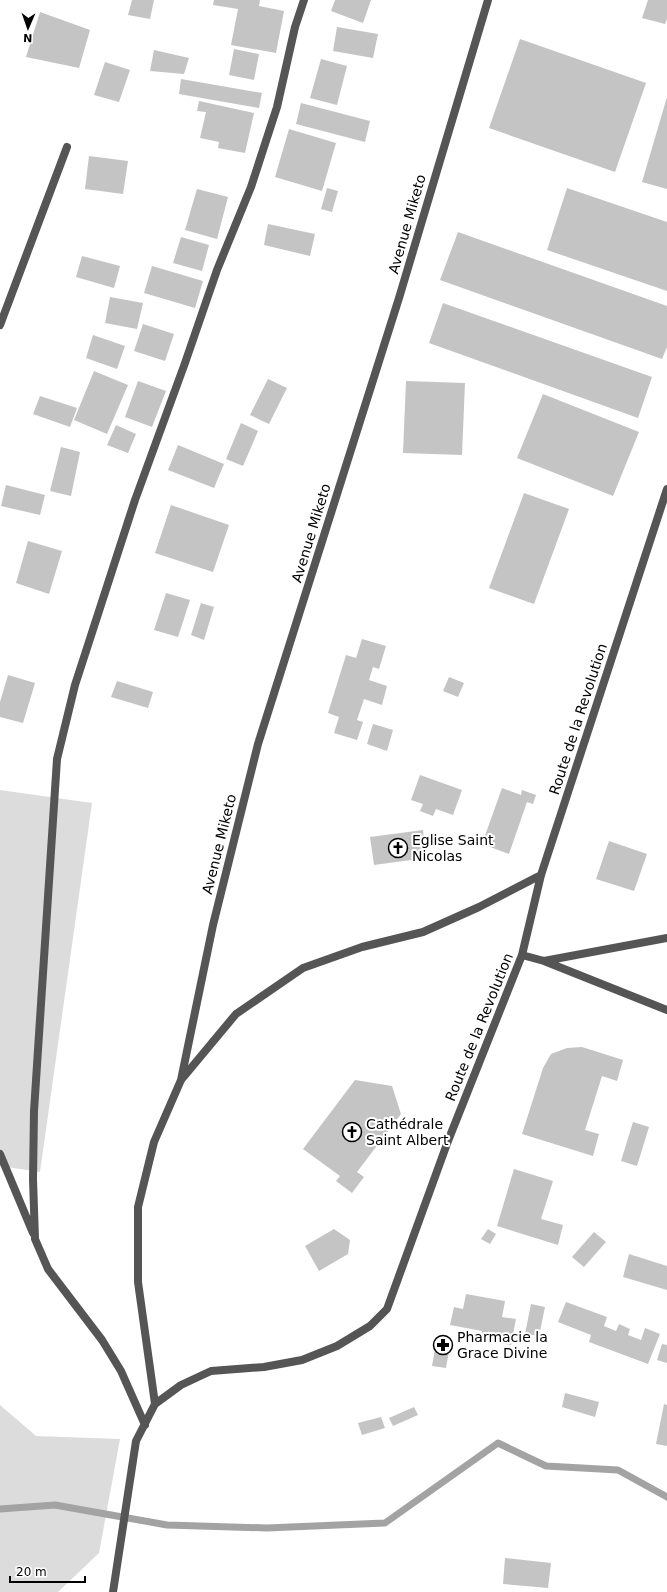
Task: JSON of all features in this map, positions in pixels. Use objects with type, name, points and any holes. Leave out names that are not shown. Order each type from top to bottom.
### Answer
[{"type":"street","points":[[35,1239],[33,1179],[34,1111],[57,759],[76,685],[135,500],[217,270],[250,188],[277,107],[295,27],[304,0]]},
{"type":"street","name":"Avenue Miketo","points":[[181,1080],[213,925],[258,744],[398,298],[488,0]]},
{"type":"street","points":[[0,325],[67,147]]},
{"type":"street","name":"Route de la Revolution","points":[[113,1592],[136,1441],[156,1404],[180,1385],[211,1371],[264,1366],[302,1360],[337,1346],[370,1326],[387,1309],[448,1141],[522,955],[541,875],[667,489]]},
{"type":"street","points":[[156,1404],[138,1282],[138,1207],[154,1142],[181,1080],[236,1014],[303,968],[362,947],[423,932],[479,908],[541,875]]},
{"type":"street","points":[[544,961],[667,938]]},
{"type":"street","points":[[522,955],[544,961],[667,1010]]},
{"type":"street","points":[[0,1154],[48,1269],[102,1340],[117,1365],[145,1425]]},
{"type":"shaded area","points":[[0,790],[92,803],[40,1172],[0,1166]]},
{"type":"shaded area","points":[[0,1405],[36,1436],[120,1439],[99,1553],[58,1592],[0,1592]]},
{"type":"building","points":[[132,0],[154,0],[150,19],[128,15]]},
{"type":"building","points":[[214,0],[260,0],[259,6],[284,11],[276,53],[231,45],[238,9],[213,5]]},
{"type":"building","points":[[335,0],[371,0],[363,23],[331,11]]},
{"type":"building","points":[[648,0],[667,0],[667,19],[665,24],[642,18]]},
{"type":"building","points":[[40,12],[90,30],[79,68],[26,57]]},
{"type":"building","points":[[337,27],[378,34],[373,58],[333,51]]},
{"type":"building","points":[[520,39],[646,83],[615,172],[489,128]]},
{"type":"building","points":[[234,49],[259,54],[254,80],[229,75]]},
{"type":"building","points":[[154,50],[189,58],[184,74],[150,71]]},
{"type":"building","points":[[321,59],[347,66],[337,105],[310,98]]},
{"type":"building","points":[[105,62],[130,70],[119,102],[94,95]]},
{"type":"building","points":[[181,79],[262,93],[259,108],[179,94]]},
{"type":"building","points":[[667,97],[667,189],[642,182]]},
{"type":"building","points":[[199,101],[254,113],[245,153],[218,148],[219,142],[200,138],[206,112],[197,111]]},
{"type":"building","points":[[301,103],[370,121],[365,142],[296,124]]},
{"type":"building","points":[[289,129],[336,143],[322,191],[275,177]]},
{"type":"building","points":[[89,156],[128,161],[123,194],[85,189]]},
{"type":"building","points":[[327,188],[338,191],[332,212],[321,209]]},
{"type":"building","points":[[567,188],[667,222],[667,291],[547,250]]},
{"type":"building","points":[[197,189],[228,197],[217,239],[185,230]]},
{"type":"building","points":[[268,224],[315,234],[310,256],[264,245]]},
{"type":"building","points":[[458,232],[667,306],[667,347],[662,359],[440,280]]},
{"type":"building","points":[[181,237],[209,245],[202,271],[173,263]]},
{"type":"building","points":[[82,256],[120,266],[114,288],[76,277]]},
{"type":"building","points":[[152,266],[203,281],[195,308],[144,293]]},
{"type":"building","points":[[110,297],[143,303],[137,329],[105,323]]},
{"type":"building","points":[[443,303],[652,377],[638,418],[429,343]]},
{"type":"building","points":[[143,324],[174,334],[165,361],[134,351]]},
{"type":"building","points":[[93,335],[125,346],[117,369],[86,358]]},
{"type":"building","points":[[94,371],[128,385],[107,434],[74,420]]},
{"type":"building","points":[[268,379],[287,388],[269,424],[250,415]]},
{"type":"building","points":[[138,381],[166,391],[152,427],[125,417]]},
{"type":"building","points":[[406,381],[465,383],[462,455],[403,453]]},
{"type":"building","points":[[543,394],[639,432],[613,496],[517,458]]},
{"type":"building","points":[[40,396],[77,408],[70,427],[33,414]]},
{"type":"building","points":[[241,423],[258,431],[243,466],[226,459]]},
{"type":"building","points":[[116,425],[136,434],[128,453],[107,445]]},
{"type":"building","points":[[178,445],[224,464],[214,488],[168,470]]},
{"type":"building","points":[[61,447],[80,452],[71,496],[50,491]]},
{"type":"building","points":[[6,485],[45,495],[40,515],[1,506]]},
{"type":"building","points":[[524,493],[569,509],[534,604],[489,588]]},
{"type":"building","points":[[171,505],[229,525],[213,572],[155,553]]},
{"type":"building","points":[[28,541],[62,551],[49,594],[16,583]]},
{"type":"building","points":[[166,593],[190,600],[178,637],[154,630]]},
{"type":"building","points":[[201,603],[214,607],[204,640],[191,635]]},
{"type":"building","points":[[362,639],[386,646],[379,669],[373,667],[369,680],[387,686],[382,705],[364,699],[357,720],[363,722],[357,740],[334,733],[339,717],[328,713],[346,655],[356,658]]},
{"type":"building","points":[[8,675],[35,683],[23,723],[0,717],[0,702]]},
{"type":"building","points":[[449,677],[464,683],[458,697],[443,691]]},
{"type":"building","points":[[117,681],[153,692],[148,708],[111,697]]},
{"type":"building","points":[[373,724],[393,730],[387,751],[367,744]]},
{"type":"building","points":[[420,775],[462,790],[453,815],[436,809],[433,816],[420,811],[423,804],[411,800]]},
{"type":"building","points":[[502,788],[521,795],[522,790],[536,795],[533,804],[527,802],[509,854],[482,844]]},
{"type":"building","name":"Eglise Saint Nicolas","points":[[423,830],[426,858],[374,865],[370,837]]},
{"type":"building","points":[[609,841],[647,854],[634,891],[596,879]]},
{"type":"building","points":[[582,1047],[623,1060],[617,1081],[602,1076],[585,1130],[599,1134],[593,1156],[522,1134],[543,1068],[551,1054],[567,1048]]},
{"type":"building","name":"Cathédrale Saint Albert","points":[[355,1080],[392,1086],[401,1114],[357,1172],[364,1177],[352,1193],[336,1181],[340,1176],[303,1149]]},
{"type":"building","points":[[633,1122],[649,1127],[637,1166],[621,1161]]},
{"type":"building","points":[[514,1169],[553,1181],[541,1219],[563,1225],[558,1245],[497,1226]]},
{"type":"building","points":[[334,1229],[350,1240],[348,1254],[319,1271],[305,1246]]},
{"type":"building","points":[[488,1229],[496,1234],[490,1244],[481,1239]]},
{"type":"building","points":[[594,1232],[606,1242],[584,1267],[572,1257]]},
{"type":"building","points":[[629,1254],[667,1266],[667,1290],[623,1277]]},
{"type":"building","points":[[466,1294],[505,1301],[502,1317],[516,1319],[511,1345],[480,1339],[482,1331],[450,1325],[454,1307],[463,1309]]},
{"type":"building","points":[[566,1302],[607,1317],[604,1326],[616,1331],[619,1324],[630,1329],[628,1335],[641,1340],[645,1328],[660,1334],[648,1364],[589,1342],[591,1335],[558,1322]]},
{"type":"building","points":[[531,1304],[545,1307],[539,1336],[525,1334]]},
{"type":"building","points":[[437,1338],[451,1340],[446,1368],[432,1366]]},
{"type":"building","points":[[662,1344],[667,1345],[667,1363],[657,1360]]},
{"type":"building","points":[[565,1393],[599,1402],[595,1417],[562,1407]]},
{"type":"building","points":[[664,1404],[667,1405],[667,1446],[656,1444]]},
{"type":"building","points":[[414,1407],[418,1415],[393,1426],[389,1418]]},
{"type":"building","points":[[381,1417],[385,1428],[362,1435],[358,1423]]},
{"type":"building","points":[[505,1558],[551,1563],[548,1588],[503,1584]]},
{"type":"waterway","points":[[0,1509],[55,1505],[167,1525],[267,1528],[385,1523],[498,1443],[546,1466],[618,1470],[667,1497]]},
{"type":"place","name":"Eglise Saint Nicolas","points":[[398,848]]},
{"type":"place","name":"Cathédrale Saint Albert","points":[[352,1132]]},
{"type":"place","name":"Pharmacie la Grace Divine","points":[[443,1345]]}]
